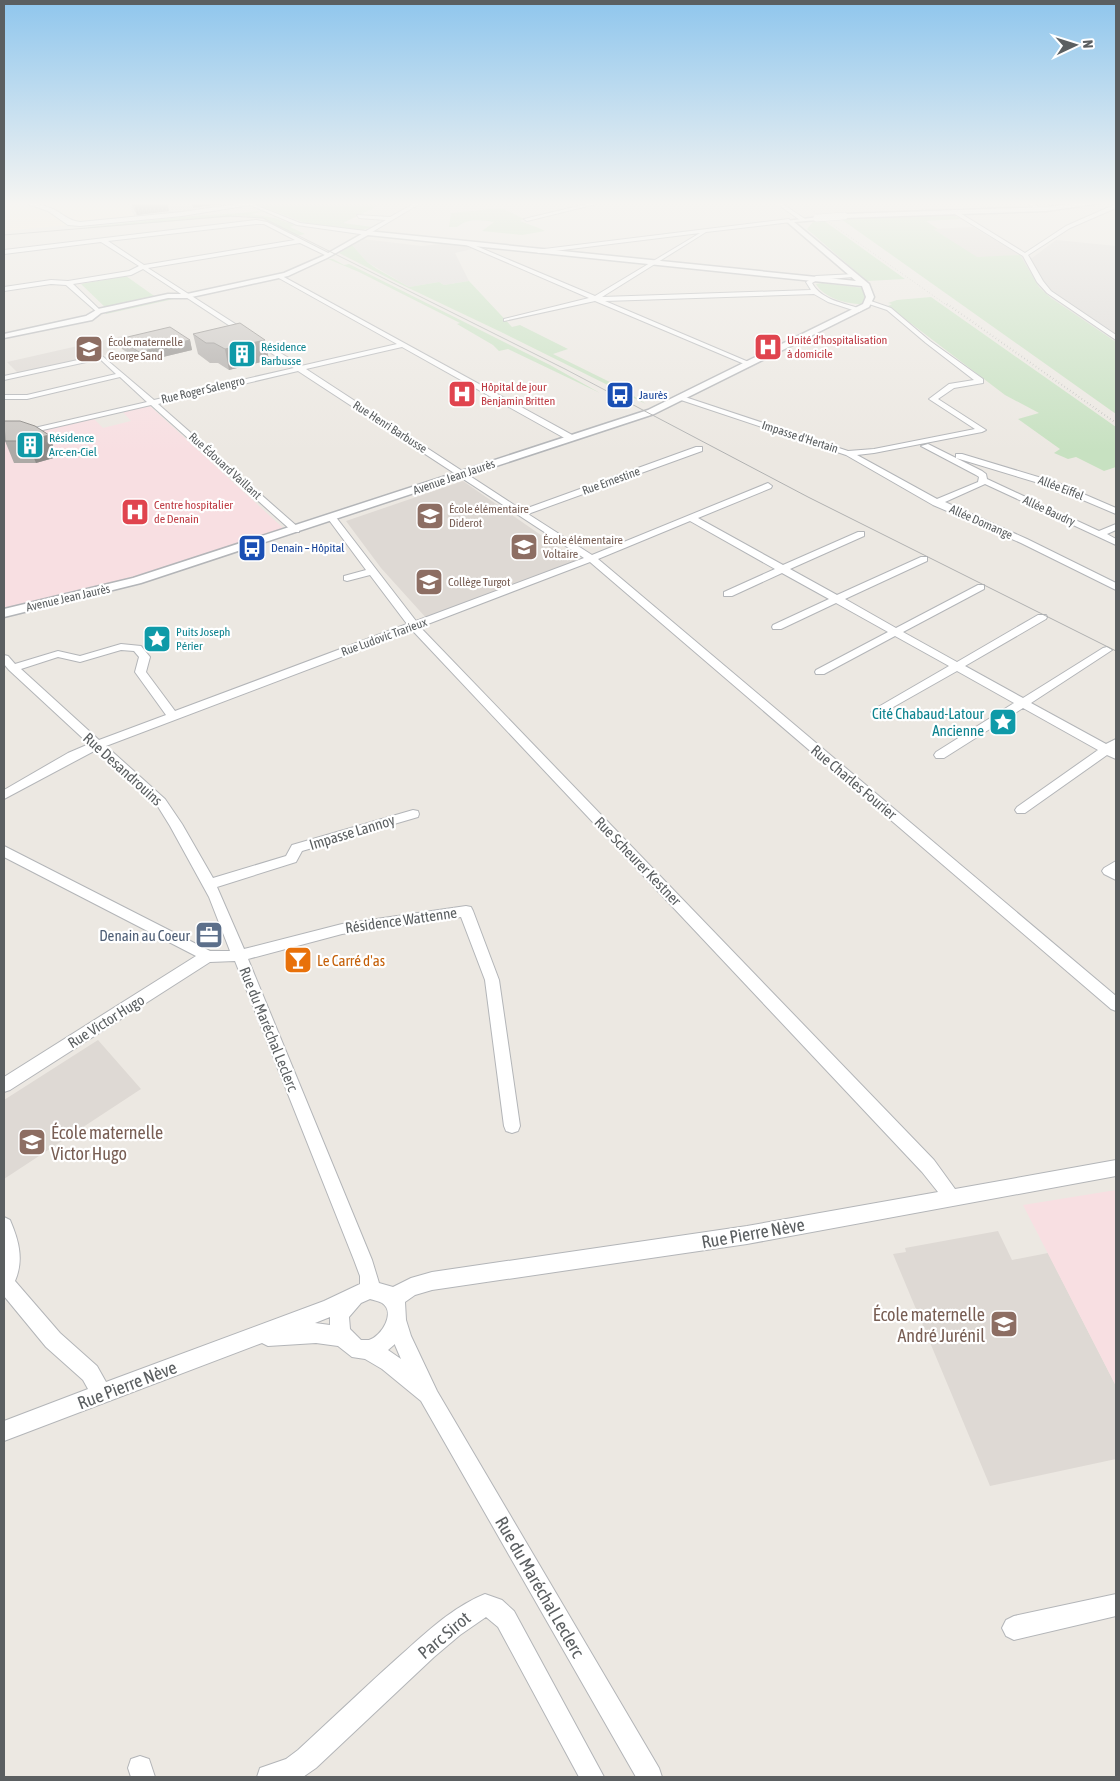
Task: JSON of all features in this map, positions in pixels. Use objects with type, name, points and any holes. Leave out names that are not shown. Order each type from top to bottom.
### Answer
[{"type":"street","points":[[4,289],[23,286]]},
{"type":"street","points":[[71,286],[98,311]]},
{"type":"street","name":"Rue Henri Barbusse","points":[[172,286],[592,559]]},
{"type":"street","points":[[4,336],[89,318],[98,311],[166,297],[187,296],[235,286]]},
{"type":"street","points":[[297,286],[571,438]]},
{"type":"street","points":[[564,286],[749,364]]},
{"type":"street","points":[[594,299],[615,286]]},
{"type":"street","points":[[811,286],[814,292]]},
{"type":"street","points":[[866,286],[870,292],[868,302]]},
{"type":"street","points":[[1044,286],[1049,292],[1116,338]]},
{"type":"street","points":[[506,320],[594,299],[814,292],[858,310]]},
{"type":"street","name":"Avenue Jean Jaurès","points":[[4,613],[121,586],[651,412],[858,310],[868,302]]},
{"type":"street","name":"Impasse d'Hertain","points":[[679,398],[847,453],[868,452],[922,444],[982,430],[933,399],[952,386],[980,381],[926,341],[924,336],[890,310],[868,302]]},
{"type":"street","name":"Rue Roger Salengro","points":[[4,437],[402,344]]},
{"type":"street","name":"Rue Édouard Vaillant","points":[[4,378],[100,357],[136,386],[296,530]]},
{"type":"street","points":[[104,370],[112,368]]},
{"type":"street","points":[[4,397],[27,397],[120,375]]},
{"type":"street","name":"Allée Eiffel","points":[[922,444],[1004,468],[1063,488],[1116,511]]},
{"type":"street","name":"Allée Baudry","points":[[922,444],[983,478],[1116,542]]},
{"type":"street","name":"Rue Ernestine","points":[[522,513],[699,449]]},
{"type":"street","name":"Allée Domange","points":[[847,453],[936,502],[1024,541],[1116,588]]},
{"type":"street","points":[[936,502],[981,484],[983,478],[1004,468]]},
{"type":"street","name":"Rue Ludovic Trarieux","points":[[4,795],[72,756],[96,745],[592,559],[768,486]]},
{"type":"street","name":"Rue Scheurer Kestner","points":[[332,518],[414,626],[928,1166],[936,1175],[950,1199]]},
{"type":"street","points":[[691,518],[1023,703],[1113,749],[1022,810]]},
{"type":"street","points":[[1099,534],[1116,527]]},
{"type":"street","points":[[728,594],[861,534]]},
{"type":"street","points":[[777,628],[924,558]]},
{"type":"street","name":"Rue Charles Fourier","points":[[592,559],[1116,1005]]},
{"type":"street","points":[[347,578],[372,571]]},
{"type":"street","points":[[820,672],[981,587]]},
{"type":"street","points":[[877,712],[1042,617]]},
{"type":"street","points":[[13,668],[55,654],[64,654],[73,659],[80,660],[118,648],[132,647],[144,654],[145,660],[140,672],[173,716]]},
{"type":"street","points":[[940,755],[1107,650]]},
{"type":"street","name":"Rue Desandrouins","points":[[4,658],[96,745],[166,807],[210,884],[239,955]]},
{"type":"street","name":"Impasse Lannoy","points":[[210,884],[291,859],[298,848],[413,814]]},
{"type":"street","name":"Rue du Maréchal Leclerc","points":[[4,851],[208,956],[239,955],[364,1260],[369,1276],[370,1290]]},
{"type":"street","points":[[1116,866],[1110,871],[1116,875]]},
{"type":"street","name":"Résidence Wattenne","points":[[239,955],[339,929],[466,911],[490,973],[494,989],[512,1126]]},
{"type":"street","name":"Rue Victor Hugo","points":[[4,1085],[208,956]]},
{"type":"street","name":"Rue Pierre Nève","points":[[392,1299],[411,1287],[432,1281],[747,1235],[1116,1168]]},
{"type":"street","points":[[4,1226],[13,1261],[10,1274],[4,1282],[53,1340],[90,1373],[96,1381],[100,1395]]},
{"type":"street","points":[[370,1290],[382,1292],[392,1299],[396,1307],[397,1321],[394,1330],[386,1341],[374,1348],[364,1349],[352,1346],[343,1337],[340,1329],[340,1315],[351,1299],[362,1292],[370,1290]]},
{"type":"street","name":"Rue Pierre Nève","points":[[4,1431],[351,1299]]},
{"type":"street","name":"Rue du Maréchal Leclerc","points":[[397,1321],[402,1338],[430,1398],[650,1777]]},
{"type":"street","name":"Rue Pierre Nève","points":[[250,1338],[307,1333],[343,1337]]},
{"type":"street","name":"Rue du Maréchal Leclerc","points":[[364,1349],[392,1363],[410,1377],[430,1398]]},
{"type":"street","name":"Parc Sirot","points":[[269,1777],[292,1770],[307,1759],[438,1638],[467,1614],[484,1605],[492,1606],[506,1619],[592,1777]]},
{"type":"street","points":[[1014,1628],[1116,1605]]},
{"type":"shaded area","points":[[1038,286],[1116,286],[1116,342],[1051,298]]},
{"type":"shaded area","name":"École maternelle George Sand","points":[[122,336],[130,342],[103,356],[18,373],[7,362]]},
{"type":"shaded area","name":"Centre hospitalier de Denain","points":[[150,406],[282,527],[281,530],[132,578],[4,608],[4,439],[93,418],[103,428],[131,421],[122,411]]},
{"type":"shaded area","points":[[463,481],[584,565],[428,620],[381,568],[346,521]]},
{"type":"shaded area","name":"École maternelle Victor Hugo","points":[[98,1040],[141,1089],[4,1179],[4,1100]]},
{"type":"shaded area","points":[[1116,1190],[1116,1386],[1023,1205]]},
{"type":"shaded area","name":"École maternelle André Jurénil","points":[[998,1231],[1012,1260],[1048,1253],[1116,1386],[1116,1459],[990,1486],[893,1254],[906,1252],[905,1248]]},
{"type":"green space","points":[[83,286],[140,286],[157,298],[178,298],[106,314],[106,308]]},
{"type":"green space","points":[[387,286],[393,286],[550,365],[600,393],[508,349],[499,351],[493,345],[457,324],[460,323]]},
{"type":"green space","points":[[405,286],[474,286],[512,327],[520,325],[568,349],[553,354],[618,386],[646,404]]},
{"type":"green space","points":[[818,286],[863,288],[865,298],[861,304],[849,303],[836,299]]},
{"type":"green space","points":[[936,286],[1038,286],[1051,298],[1116,342],[1116,414]]},
{"type":"green space","points":[[931,297],[1116,427],[1116,467],[1104,471],[1076,457],[1068,459],[1054,453],[1060,449],[1018,419],[1039,413],[1005,395],[888,306],[892,304],[888,303],[897,300]]},
{"type":"building","points":[[240,323],[265,340],[225,349],[214,343],[206,343],[193,334]]},
{"type":"building","points":[[170,327],[190,340],[139,352],[119,339]]},
{"type":"building","points":[[4,421],[20,421],[35,426],[49,435],[27,441],[5,441]]},
{"type":"tram line","points":[[399,286],[565,369],[808,497],[1116,651]]},
{"type":"railway","points":[[920,286],[948,306]]},
{"type":"railway","points":[[947,304],[1116,423]]},
{"type":"place","name":"Unité d'hospitalisation à domicile","points":[[768,347]]},
{"type":"place","name":"École maternelle George Sand","points":[[89,349]]},
{"type":"place","name":"Résidence Barbusse","points":[[242,354]]},
{"type":"place","name":"Hôpital de jour Benjamin Britten","points":[[462,394]]},
{"type":"place","name":"Jaurès","points":[[620,395]]},
{"type":"place","name":"Résidence Arc-en-Ciel","points":[[30,445]]},
{"type":"place","name":"Centre hospitalier de Denain","points":[[135,512]]},
{"type":"place","name":"École élémentaire Diderot","points":[[430,516]]},
{"type":"place","name":"École élémentaire Voltaire","points":[[524,547]]},
{"type":"place","name":"Denain – Hôpital","points":[[252,548]]},
{"type":"place","name":"Collège Turgot","points":[[429,582]]},
{"type":"place","name":"Puits Joseph Périer","points":[[157,639]]},
{"type":"place","name":"Cité Chabaud-Latour Ancienne","points":[[1003,722]]},
{"type":"place","name":"Denain au Coeur","points":[[209,935]]},
{"type":"place","name":"Le Carré d'as","points":[[298,960]]},
{"type":"place","name":"École maternelle Victor Hugo","points":[[32,1142]]},
{"type":"place","name":"École maternelle André Jurénil","points":[[1004,1324]]}]
